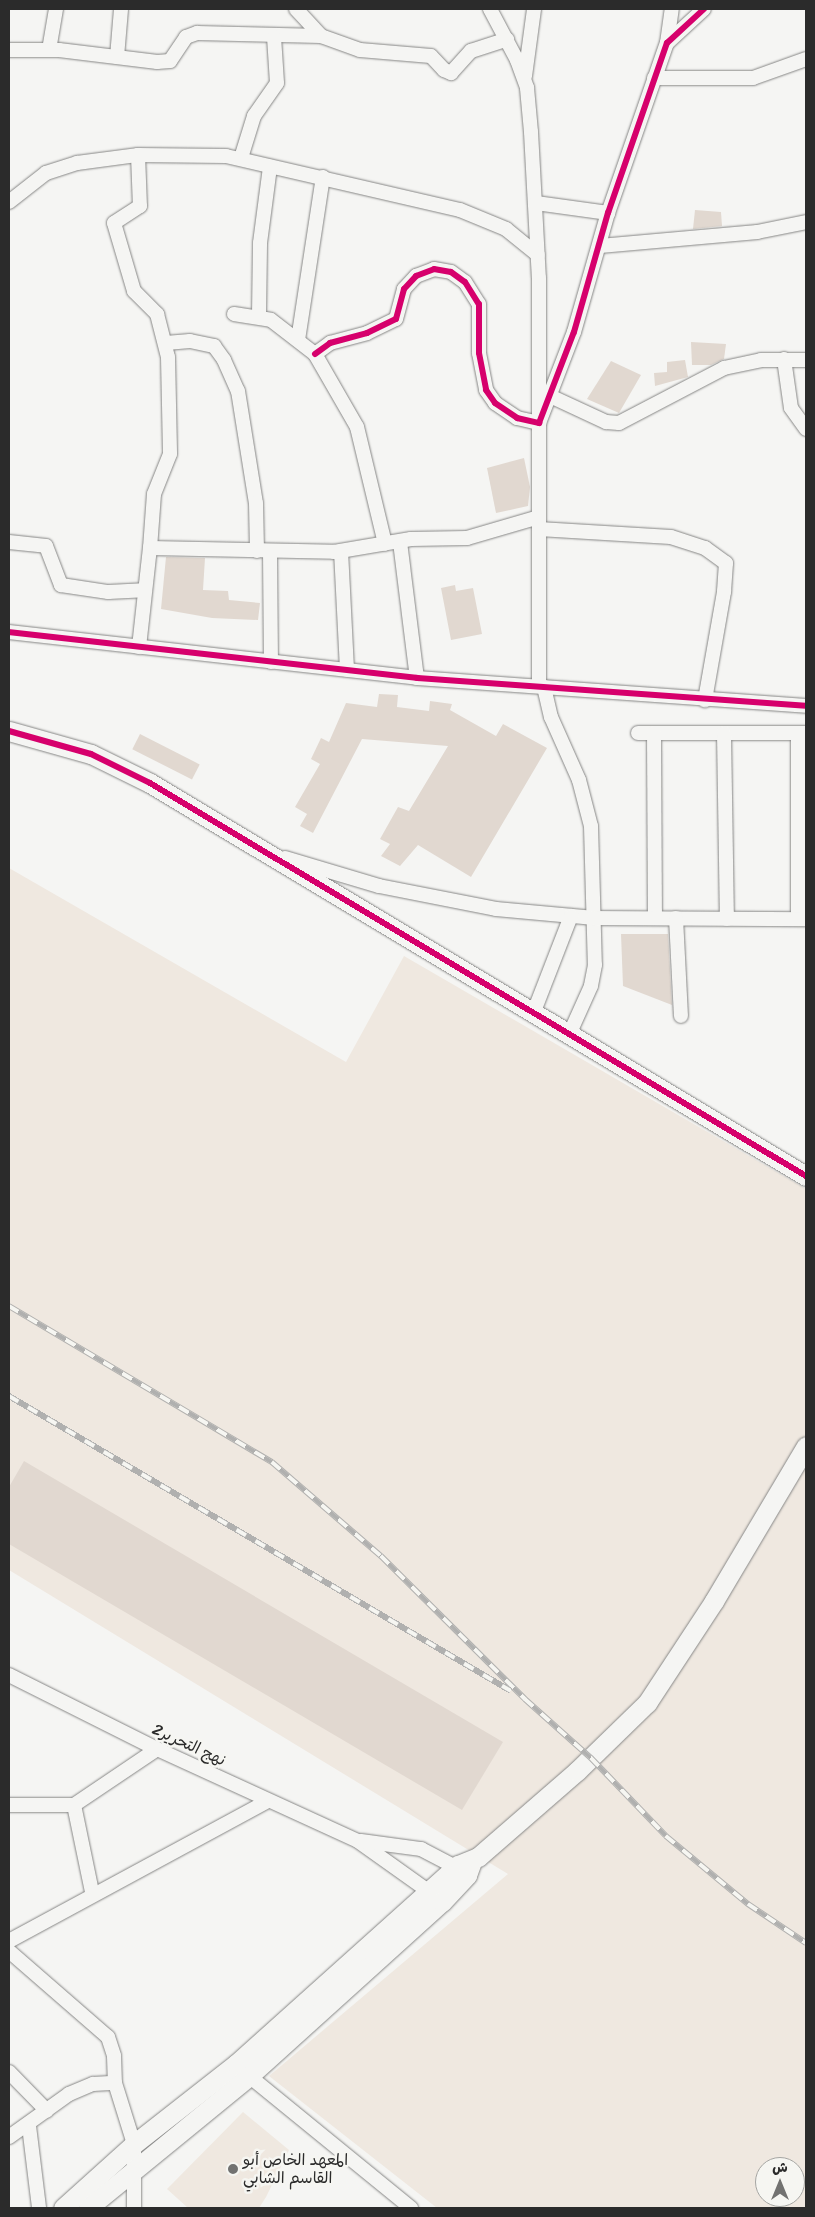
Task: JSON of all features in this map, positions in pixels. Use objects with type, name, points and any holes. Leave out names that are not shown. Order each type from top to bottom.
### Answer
[{"type":"main road","points":[[9,731],[91,754],[150,783],[256,850],[806,1176]]},
{"type":"main road","points":[[88,2208],[436,1897],[469,1865],[577,1771],[647,1703],[698,1626],[806,1446]]},
{"type":"main road","points":[[63,2208],[134,2144],[242,2071]]},
{"type":"street","points":[[49,50],[56,9]]},
{"type":"street","points":[[117,57],[121,9]]},
{"type":"street","points":[[296,9],[321,36]]},
{"type":"street","points":[[490,9],[507,40],[524,79]]},
{"type":"street","points":[[534,9],[524,79],[536,203],[538,255],[542,686],[551,717],[586,805],[591,826],[596,918],[591,986],[569,1036]]},
{"type":"street","points":[[540,424],[600,246],[608,213],[667,43],[672,9]]},
{"type":"street","points":[[667,43],[704,9]]},
{"type":"street","points":[[9,50],[49,50],[170,61],[186,37],[197,33],[274,37],[321,36],[360,50],[432,56],[444,70],[452,73],[471,51],[507,40]]},
{"type":"street","points":[[241,158],[254,116],[277,83],[274,37]]},
{"type":"street","points":[[654,78],[752,78],[806,59]]},
{"type":"street","points":[[138,155],[140,206],[118,218],[114,223],[115,234],[134,291],[157,314],[166,343],[170,454],[154,494],[150,548],[142,590],[139,647]]},
{"type":"street","points":[[9,202],[46,173],[77,163],[138,155],[241,158],[270,167],[323,177],[486,218],[526,242],[538,255]]},
{"type":"street","points":[[259,316],[260,243],[270,167]]},
{"type":"street","points":[[298,340],[323,177]]},
{"type":"street","points":[[536,203],[608,213]]},
{"type":"street","points":[[600,246],[757,232],[806,222]]},
{"type":"street","points":[[315,354],[330,343],[367,333],[396,319],[404,290],[416,276],[434,268],[451,272],[465,282],[479,304],[479,353],[486,390],[495,403],[516,418],[540,424]]},
{"type":"street","points":[[234,314],[259,316],[298,340],[315,354],[357,427],[385,544]]},
{"type":"street","points":[[166,343],[190,341],[214,346],[238,390],[264,551],[272,662]]},
{"type":"street","points":[[784,359],[790,406],[806,429]]},
{"type":"street","points":[[550,396],[606,422],[619,423],[724,368],[761,360],[806,360]]},
{"type":"street","points":[[150,548],[341,552],[400,542],[467,538],[539,523],[671,537],[705,548],[726,563],[724,592],[705,700]]},
{"type":"street","points":[[9,542],[46,546],[61,585],[108,592],[142,590]]},
{"type":"street","points":[[400,542],[417,678]]},
{"type":"street","points":[[341,552],[347,670]]},
{"type":"street","points":[[9,632],[417,678],[806,706]]},
{"type":"street","points":[[256,850],[379,886],[496,909],[596,918],[802,919],[802,733],[638,733]]},
{"type":"street","points":[[654,733],[655,918]]},
{"type":"street","points":[[724,733],[727,919]]},
{"type":"street","points":[[533,1014],[571,916]]},
{"type":"street","points":[[676,918],[681,1016]]},
{"type":"street","name":"نهج التحرير2","points":[[9,1676],[157,1749],[358,1841],[436,1897]]},
{"type":"street","points":[[9,1805],[74,1805],[157,1749]]},
{"type":"street","points":[[9,1940],[92,1892],[268,1801]]},
{"type":"street","points":[[74,1805],[92,1892]]},
{"type":"street","name":"نهج التحرير2","points":[[358,1841],[421,1849],[469,1865]]},
{"type":"street","points":[[9,1950],[108,2037],[114,2056],[115,2083],[134,2144],[136,2166],[134,2208]]},
{"type":"street","points":[[242,2071],[410,2208]]},
{"type":"street","points":[[9,2072],[47,2110]]},
{"type":"street","points":[[9,2137],[29,2126],[69,2094],[93,2084],[115,2083]]},
{"type":"street","points":[[29,2126],[38,2208]]},
{"type":"shaded area","points":[[9,868],[346,1062],[404,956],[806,1189],[806,2208],[437,2208],[269,2076],[508,1874],[9,1570]]},
{"type":"shaded area","name":"المعهد الخاص أبو القاسم الشابي","points":[[243,2112],[289,2150],[266,2197],[259,2208],[188,2208],[167,2189]]},
{"type":"building","points":[[695,210],[721,212],[722,226],[693,229]]},
{"type":"building","points":[[691,342],[726,344],[724,359],[711,365],[692,365]]},
{"type":"building","points":[[685,360],[688,377],[655,386],[654,373],[667,372],[667,362]]},
{"type":"building","points":[[611,361],[641,375],[619,413],[587,399]]},
{"type":"building","points":[[524,458],[530,487],[528,506],[496,513],[487,468]]},
{"type":"building","points":[[166,557],[205,558],[203,590],[228,591],[229,600],[260,603],[258,620],[212,618],[161,609]]},
{"type":"building","points":[[455,585],[456,591],[473,588],[482,634],[451,640],[441,588]]},
{"type":"building","points":[[379,694],[398,695],[397,707],[429,711],[430,701],[452,704],[450,710],[496,736],[503,724],[547,748],[471,877],[418,845],[400,866],[381,856],[390,844],[380,839],[398,807],[409,811],[448,746],[362,739],[313,833],[300,826],[307,814],[295,807],[320,764],[311,759],[321,738],[329,742],[346,703],[377,707]]},
{"type":"building","points":[[140,734],[200,764],[192,780],[132,749]]},
{"type":"building","points":[[621,934],[668,934],[672,1005],[623,986]]},
{"type":"building","points":[[24,1461],[503,1742],[462,1810],[9,1544],[9,1487]]},
{"type":"railway","points":[[9,1306],[272,1462],[381,1556],[525,1699],[591,1758],[666,1836],[748,1904],[806,1943]]},
{"type":"railway","points":[[9,1396],[511,1691]]},
{"type":"cycle path","points":[[315,354],[330,343],[367,333],[396,319],[404,289],[416,276],[434,269],[451,272],[465,282],[479,304],[479,353],[486,390],[495,403],[517,418],[539,423],[574,332],[608,213],[667,43],[704,9]]},
{"type":"cycle path","points":[[9,632],[417,678],[806,706]]},
{"type":"cycle path","points":[[9,731],[91,754],[150,783],[806,1176]]},
{"type":"place","name":"المعهد الخاص أبو القاسم الشابي","points":[[233,2169]]}]
